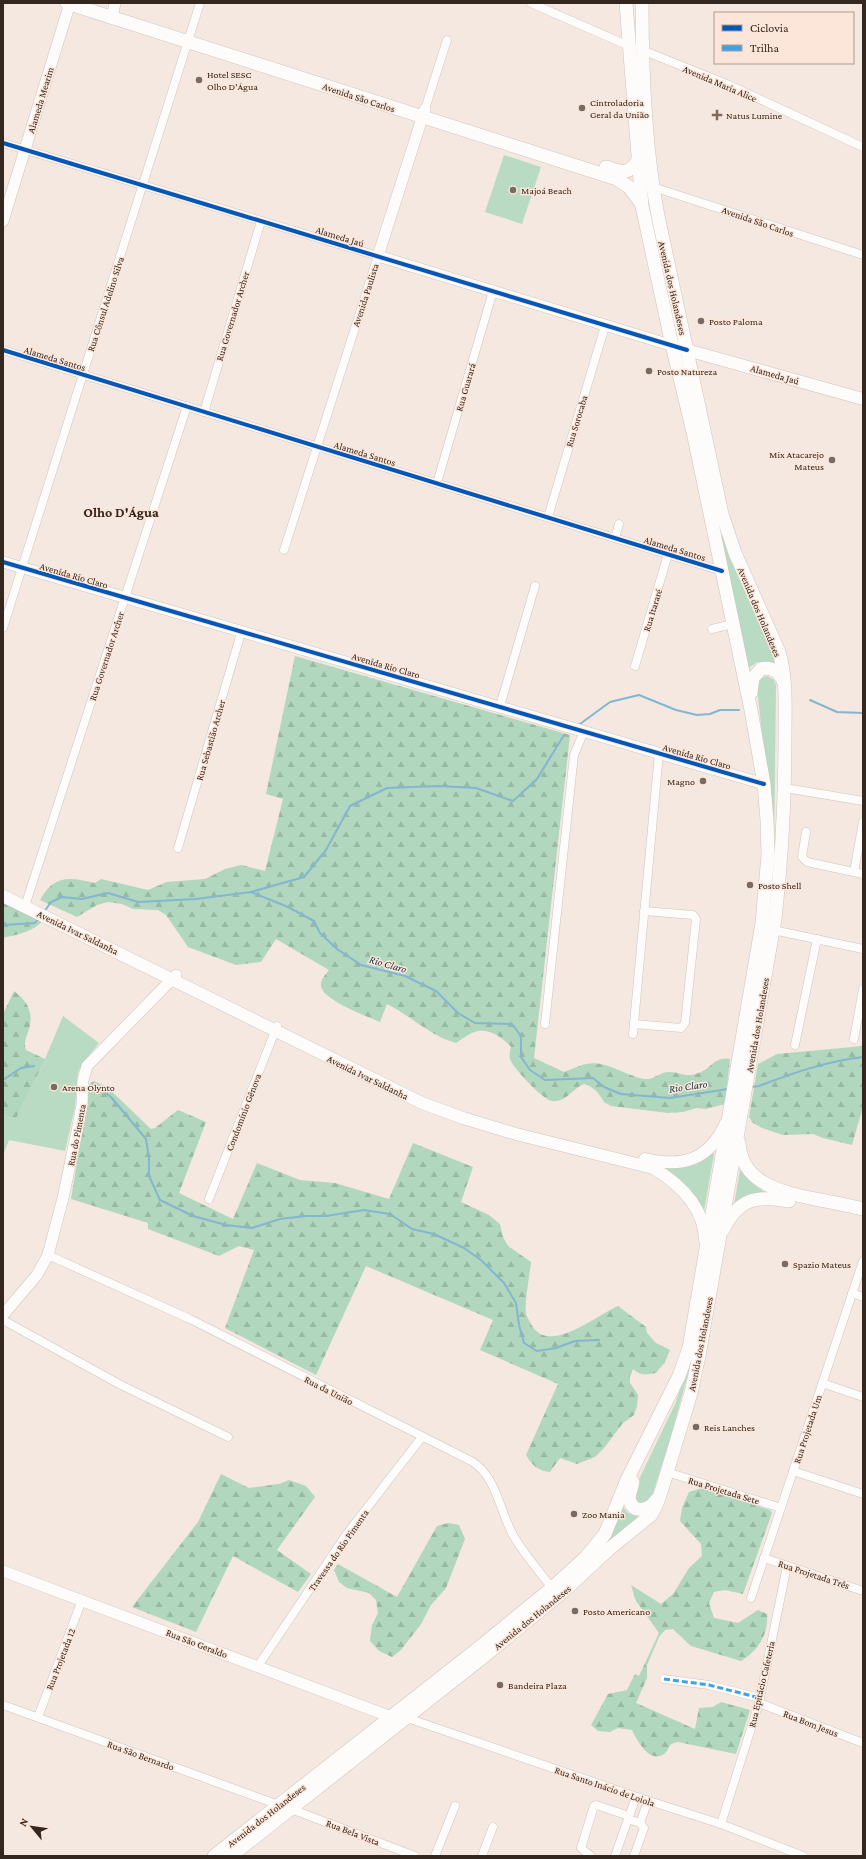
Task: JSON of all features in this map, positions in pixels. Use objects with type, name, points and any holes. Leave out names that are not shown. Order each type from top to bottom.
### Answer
[{"type":"main road","name":"Avenida São Carlos","points":[[69,3],[114,10]]},
{"type":"main road","name":"Avenida São Carlos","points":[[96,3],[189,38],[424,113],[618,171],[630,170],[638,160]]},
{"type":"main road","name":"Avenida dos Holandeses","points":[[231,1856],[285,1807],[391,1717],[552,1588],[586,1557],[604,1536],[627,1480],[679,1376],[689,1348],[731,1110],[765,901],[768,839],[764,784],[751,710],[693,432],[672,345],[642,206],[626,3]]},
{"type":"main road","name":"Avenida dos Holandeses","points":[[214,1856],[285,1807],[406,1718],[564,1592],[608,1550],[649,1517],[656,1506],[662,1489],[695,1374],[773,930],[781,865],[785,788],[784,684],[779,652],[728,534],[722,514],[683,331],[653,186],[642,50],[642,3]]},
{"type":"main road","name":"Avenida São Carlos","points":[[424,113],[617,179],[634,192],[642,206]]},
{"type":"main road","points":[[672,345],[679,340],[683,331]]},
{"type":"main road","name":"Alameda Jaú","points":[[687,350],[863,399]]},
{"type":"main road","points":[[751,710],[751,683],[757,671],[767,668],[773,669],[780,674],[784,684]]},
{"type":"main road","name":"Avenida Ivar Saldanha","points":[[3,890],[30,906],[276,1028],[422,1104],[516,1134],[653,1168],[670,1179],[694,1203],[704,1226],[706,1253]]},
{"type":"main road","name":"Avenida Ivar Saldanha","points":[[3,896],[30,906]]},
{"type":"main road","name":"Avenida Ivar Saldanha","points":[[276,1028],[424,1099],[518,1129],[657,1162],[684,1162],[705,1153],[719,1136],[731,1110]]},
{"type":"main road","points":[[743,1104],[739,1149],[745,1165],[760,1180],[782,1192],[863,1209]]},
{"type":"main road","points":[[718,1244],[735,1211],[745,1203],[758,1198],[772,1198],[863,1217]]},
{"type":"main road","points":[[662,1489],[654,1504],[646,1509],[638,1509],[630,1502],[629,1491],[679,1376]]},
{"type":"street","name":"Alameda Mearim","points":[[3,220],[69,3]]},
{"type":"street","name":"Rua Cônsul Adelino Silva","points":[[3,628],[200,3]]},
{"type":"street","points":[[531,3],[629,46]]},
{"type":"street","name":"Avenida Paulista","points":[[284,550],[447,40]]},
{"type":"street","name":"Avenida Maria Alice","points":[[642,50],[729,85],[863,147]]},
{"type":"street","name":"Alameda Jaú","points":[[3,143],[687,350]]},
{"type":"street","name":"Avenida São Carlos","points":[[653,186],[863,255]]},
{"type":"street","name":"Rua Governador Archer","points":[[204,412],[261,221]]},
{"type":"street","name":"Rua Guarará","points":[[437,483],[493,291]]},
{"type":"street","name":"Rua Sorocaba","points":[[548,517],[605,326]]},
{"type":"street","name":"Alameda Santos","points":[[3,350],[722,571]]},
{"type":"street","name":"Rua Governador Archer","points":[[30,906],[124,598],[187,406]]},
{"type":"street","points":[[615,538],[619,524]]},
{"type":"street","name":"Rua Itararé","points":[[635,666],[668,554]]},
{"type":"street","name":"Avenida Rio Claro","points":[[3,562],[241,633],[500,706],[764,784]]},
{"type":"street","points":[[500,706],[535,586]]},
{"type":"street","points":[[712,629],[733,624]]},
{"type":"street","name":"Rua Sebastião Archer","points":[[178,848],[241,633]]},
{"type":"street","points":[[544,1024],[574,755],[584,731]]},
{"type":"street","points":[[633,1034],[659,753]]},
{"type":"street","points":[[785,788],[863,802]]},
{"type":"street","points":[[854,872],[863,822]]},
{"type":"street","points":[[806,832],[802,857],[804,860],[807,862],[863,874]]},
{"type":"street","points":[[634,1024],[681,1028],[685,1023],[696,919],[693,915],[644,911]]},
{"type":"street","points":[[773,930],[863,949]]},
{"type":"street","points":[[795,1045],[817,939]]},
{"type":"street","name":"Rua do Pimenta","points":[[3,1315],[37,1275],[48,1255],[63,1198],[77,1131],[82,1105],[83,1080],[86,1070],[92,1060],[174,977]]},
{"type":"street","points":[[854,1039],[863,989]]},
{"type":"street","name":"Condomínio Gênova","points":[[209,1199],[276,1028]]},
{"type":"street","name":"Rua da União","points":[[48,1255],[190,1319],[473,1462],[492,1484],[513,1535],[552,1588]]},
{"type":"street","name":"Rua Projetada Um","points":[[751,1598],[863,1261]]},
{"type":"street","points":[[852,1293],[863,1297]]},
{"type":"street","points":[[3,1320],[119,1384],[228,1437]]},
{"type":"street","points":[[822,1383],[863,1397]]},
{"type":"street","name":"Travessa do Rio Pimenta","points":[[258,1666],[346,1535],[422,1437]]},
{"type":"street","points":[[793,1471],[863,1494]]},
{"type":"street","name":"Rua Projetada Sete","points":[[667,1472],[781,1508]]},
{"type":"street","name":"Rua Projetada Três","points":[[764,1558],[863,1591]]},
{"type":"street","name":"Rua Epitácio Cafeteria","points":[[721,1824],[759,1701],[788,1566]]},
{"type":"street","name":"Rua São Geraldo","points":[[3,1571],[391,1717]]},
{"type":"street","name":"Rua Projetada 12","points":[[38,1717],[82,1600]]},
{"type":"street","name":"Rua Bom Jesus","points":[[664,1679],[710,1685],[759,1701],[863,1743]]},
{"type":"street","name":"Rua São Bernardo","points":[[3,1705],[285,1807]]},
{"type":"street","name":"Rua Santo Inácio de Loiola","points":[[406,1718],[636,1797],[721,1824],[803,1856]]},
{"type":"street","points":[[615,1856],[636,1797]]},
{"type":"street","points":[[640,1823],[648,1801]]},
{"type":"street","points":[[591,1856],[581,1848],[594,1806],[596,1805],[629,1817],[640,1823],[644,1828],[634,1856]]},
{"type":"street","points":[[435,1856],[455,1806]]},
{"type":"street","name":"Rua Bela Vista","points":[[285,1807],[416,1856]]},
{"type":"street","points":[[482,1856],[493,1827]]},
{"type":"green space","name":"Majoá Beach","points":[[504,155],[541,167],[522,224],[485,212]]},
{"type":"green space","points":[[719,535],[723,536],[775,657],[774,662],[757,662],[748,669]]},
{"type":"green space","points":[[295,656],[570,735],[534,1058],[564,1072],[578,1066],[592,1063],[608,1066],[638,1078],[646,1079],[666,1072],[691,1075],[705,1070],[718,1060],[725,1058],[730,1059],[725,1104],[706,1109],[697,1108],[683,1112],[668,1113],[611,1106],[604,1102],[598,1093],[588,1085],[584,1084],[565,1098],[552,1101],[536,1090],[522,1076],[510,1059],[511,1047],[496,1035],[488,1031],[478,1031],[456,1043],[429,1031],[387,1004],[380,1022],[365,1016],[335,1001],[322,990],[322,980],[329,970],[276,939],[261,962],[236,965],[188,947],[166,915],[158,910],[133,909],[122,904],[108,902],[97,905],[77,917],[40,900],[51,886],[57,882],[70,879],[78,879],[95,883],[101,879],[148,890],[167,882],[205,879],[225,869],[241,865],[265,871],[283,799],[266,794]]},
{"type":"green space","points":[[767,676],[774,680],[776,685],[774,848],[757,687],[758,680]]},
{"type":"green space","points":[[3,902],[44,919],[31,930],[3,938]]},
{"type":"green space","points":[[14,991],[23,999],[30,1012],[31,1017],[29,1029],[25,1042],[26,1050],[45,1059],[16,1119],[3,1115],[3,1014]]},
{"type":"green space","name":"Arena Olynto","points":[[63,1016],[99,1043],[82,1064],[78,1072],[75,1107],[65,1151],[9,1140],[3,1155],[3,1115],[16,1119],[45,1059]]},
{"type":"green space","points":[[863,1046],[863,1107],[852,1145],[813,1134],[783,1135],[762,1128],[753,1123],[749,1117],[758,1064],[777,1054]]},
{"type":"green space","points":[[94,1081],[107,1087],[151,1129],[155,1128],[178,1110],[206,1122],[179,1193],[233,1219],[257,1163],[300,1180],[335,1183],[389,1199],[413,1143],[473,1167],[461,1202],[489,1215],[500,1224],[503,1237],[508,1246],[531,1262],[526,1296],[526,1314],[537,1332],[547,1336],[559,1335],[584,1325],[618,1306],[646,1327],[647,1333],[656,1343],[670,1350],[665,1362],[656,1373],[638,1373],[633,1369],[630,1376],[630,1383],[638,1395],[634,1415],[623,1423],[604,1448],[595,1457],[577,1464],[560,1458],[550,1472],[542,1470],[533,1465],[526,1455],[558,1384],[480,1350],[493,1320],[366,1266],[316,1375],[225,1328],[254,1250],[239,1246],[219,1256],[148,1229],[148,1223],[71,1199],[90,1083]]},
{"type":"green space","points":[[712,1153],[714,1154],[704,1211],[658,1167],[706,1157]]},
{"type":"green space","points":[[740,1170],[752,1183],[767,1194],[734,1205]]},
{"type":"green space","points":[[688,1365],[690,1366],[672,1433],[652,1496],[648,1501],[639,1503],[635,1499],[634,1490],[676,1402]]},
{"type":"green space","points":[[221,1474],[249,1488],[279,1484],[289,1480],[306,1486],[315,1497],[277,1550],[311,1574],[298,1592],[233,1556],[196,1632],[132,1607],[198,1522]]},
{"type":"green space","points":[[702,1488],[770,1510],[772,1513],[743,1594],[725,1590],[714,1592],[709,1603],[714,1618],[738,1623],[758,1610],[767,1614],[766,1628],[757,1647],[741,1661],[691,1646],[673,1629],[665,1630],[659,1637],[647,1665],[647,1678],[636,1703],[695,1729],[699,1708],[713,1707],[721,1702],[750,1710],[736,1754],[678,1742],[671,1744],[664,1754],[653,1756],[644,1750],[632,1730],[618,1728],[610,1732],[598,1731],[591,1725],[608,1694],[627,1690],[635,1674],[639,1676],[659,1633],[636,1601],[631,1585],[661,1604],[673,1594],[689,1568],[702,1556],[701,1544],[680,1521],[682,1508],[689,1492]]},
{"type":"green space","points":[[623,1507],[628,1513],[639,1517],[603,1546]]},
{"type":"green space","points":[[448,1523],[459,1525],[465,1539],[446,1588],[431,1605],[421,1624],[401,1650],[392,1657],[379,1651],[370,1641],[372,1625],[378,1613],[376,1600],[369,1593],[347,1588],[339,1582],[334,1570],[338,1564],[397,1597],[437,1526]]},
{"type":"waterway","points":[[580,724],[610,702],[639,695],[676,710],[697,715],[710,714],[720,710],[739,710]]},
{"type":"waterway","points":[[810,700],[837,712],[863,713]]},
{"type":"waterway","points":[[251,892],[304,877],[326,850],[350,806],[387,788],[439,786],[476,788],[513,801],[537,779],[564,735]]},
{"type":"waterway","name":"Rio Claro","points":[[44,912],[51,902],[62,897],[82,899],[108,893],[138,902],[196,899],[251,892],[288,907],[314,921],[320,933],[337,949],[361,965],[405,976],[436,991],[458,1013],[475,1023],[512,1024],[521,1036],[521,1057],[530,1070],[545,1080],[593,1078],[604,1087],[621,1094],[670,1098],[728,1089]]},
{"type":"waterway","name":"Rio Claro","points":[[3,925],[35,923],[39,918]]},
{"type":"waterway","name":"Rio Claro","points":[[752,1087],[836,1061],[863,1057]]},
{"type":"waterway","name":"Rio Claro","points":[[3,1080],[21,1068],[34,1066]]},
{"type":"waterway","points":[[96,1085],[111,1097],[146,1139],[149,1158],[149,1176],[160,1200],[193,1216],[226,1225],[252,1228],[280,1219],[306,1216],[326,1216],[364,1210],[390,1214],[412,1229],[434,1234],[464,1248],[481,1260],[504,1283],[516,1303],[519,1325],[524,1343],[537,1351],[556,1348],[575,1341],[599,1340]]},
{"type":"marked path","points":[[664,1679],[709,1685],[760,1698]]},
{"type":"cycle path","points":[[3,143],[687,350]]},
{"type":"cycle path","points":[[3,350],[722,571]]},
{"type":"cycle path","points":[[3,562],[764,784]]},
{"type":"place","name":"Hotel SESC Olho D'Água","points":[[199,80]]},
{"type":"place","name":"Cintroladoria Geral da União","points":[[582,108]]},
{"type":"place","name":"Natus Lumine","points":[[717,115]]},
{"type":"place","name":"Majoá Beach","points":[[513,190]]},
{"type":"place","name":"Posto Paloma","points":[[701,321]]},
{"type":"place","name":"Posto Natureza","points":[[649,371]]},
{"type":"place","name":"Mix Atacarejo Mateus","points":[[832,460]]},
{"type":"place","name":"Magno","points":[[703,781]]},
{"type":"place","name":"Posto Shell","points":[[750,885]]},
{"type":"place","name":"Arena Olynto","points":[[54,1087]]},
{"type":"place","name":"Spazio Mateus","points":[[785,1264]]},
{"type":"place","name":"Reis Lanches","points":[[696,1427]]},
{"type":"place","name":"Zoo Mania","points":[[574,1514]]},
{"type":"place","name":"Posto Americano","points":[[575,1611]]},
{"type":"place","name":"Bandeira Plaza","points":[[500,1685]]},
{"type":"district","name":"Olho D'Água","points":[[121,512]]}]
